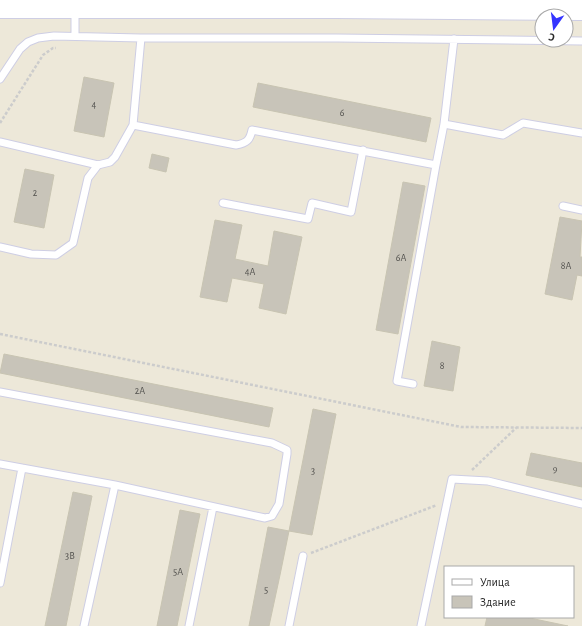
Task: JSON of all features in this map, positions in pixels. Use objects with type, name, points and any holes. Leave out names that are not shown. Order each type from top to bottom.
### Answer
[{"type":"main road","points":[[0,8],[75,7],[582,10]]},
{"type":"lane","points":[[75,7],[75,36]]},
{"type":"lane","points":[[0,80],[20,49],[28,42],[38,38],[75,36],[141,38],[582,41]]},
{"type":"lane","points":[[0,142],[98,165],[110,162],[115,157],[133,125],[141,38]]},
{"type":"lane","points":[[413,384],[397,381],[444,124],[454,39]]},
{"type":"lane","points":[[444,124],[503,135],[523,124],[582,133]]},
{"type":"lane","points":[[133,125],[236,145],[245,144],[250,138],[252,130],[436,165]]},
{"type":"lane","points":[[223,203],[308,219],[312,203],[351,212],[363,150]]},
{"type":"lane","points":[[0,247],[31,254],[56,255],[72,243],[88,178],[98,165]]},
{"type":"lane","points":[[563,206],[582,210]]},
{"type":"lane","points":[[0,392],[272,443],[287,450],[278,504],[272,516],[265,518],[115,485],[0,464]]},
{"type":"lane","points":[[0,583],[22,468]]},
{"type":"lane","points":[[421,626],[452,479],[488,481],[582,504]]},
{"type":"lane","points":[[84,626],[115,485]]},
{"type":"lane","points":[[189,626],[213,507]]},
{"type":"lane","points":[[289,626],[303,556]]},
{"type":"path","points":[[0,123],[43,55],[53,48],[60,48]]},
{"type":"path","points":[[0,334],[461,427],[582,428]]},
{"type":"path","points":[[463,479],[516,427]]},
{"type":"path","points":[[303,556],[447,501]]},
{"type":"building","points":[[84,77],[114,83],[104,137],[74,131]]},
{"type":"building","points":[[258,83],[431,118],[426,142],[253,107]]},
{"type":"building","points":[[152,154],[169,158],[166,172],[149,168]]},
{"type":"building","points":[[25,169],[54,175],[44,228],[14,222]]},
{"type":"building","points":[[403,182],[425,186],[398,334],[376,330]]},
{"type":"building","points":[[560,217],[582,221],[580,257],[582,257],[582,276],[577,275],[572,300],[545,294]]},
{"type":"building","points":[[215,220],[242,225],[235,259],[268,266],[274,231],[302,237],[286,314],[259,308],[264,284],[232,278],[227,302],[200,297]]},
{"type":"building","points":[[432,341],[460,347],[453,391],[424,386]]},
{"type":"building","points":[[4,354],[273,408],[269,427],[0,373]]},
{"type":"building","points":[[313,409],[336,414],[312,535],[289,531]]},
{"type":"building","points":[[531,453],[582,463],[582,487],[526,475]]},
{"type":"building","points":[[73,492],[92,496],[66,626],[45,626]]},
{"type":"building","points":[[180,510],[200,514],[177,626],[157,626]]},
{"type":"building","points":[[268,527],[289,531],[269,626],[249,626]]},
{"type":"building","points":[[487,618],[530,618],[568,626],[485,626]]}]
